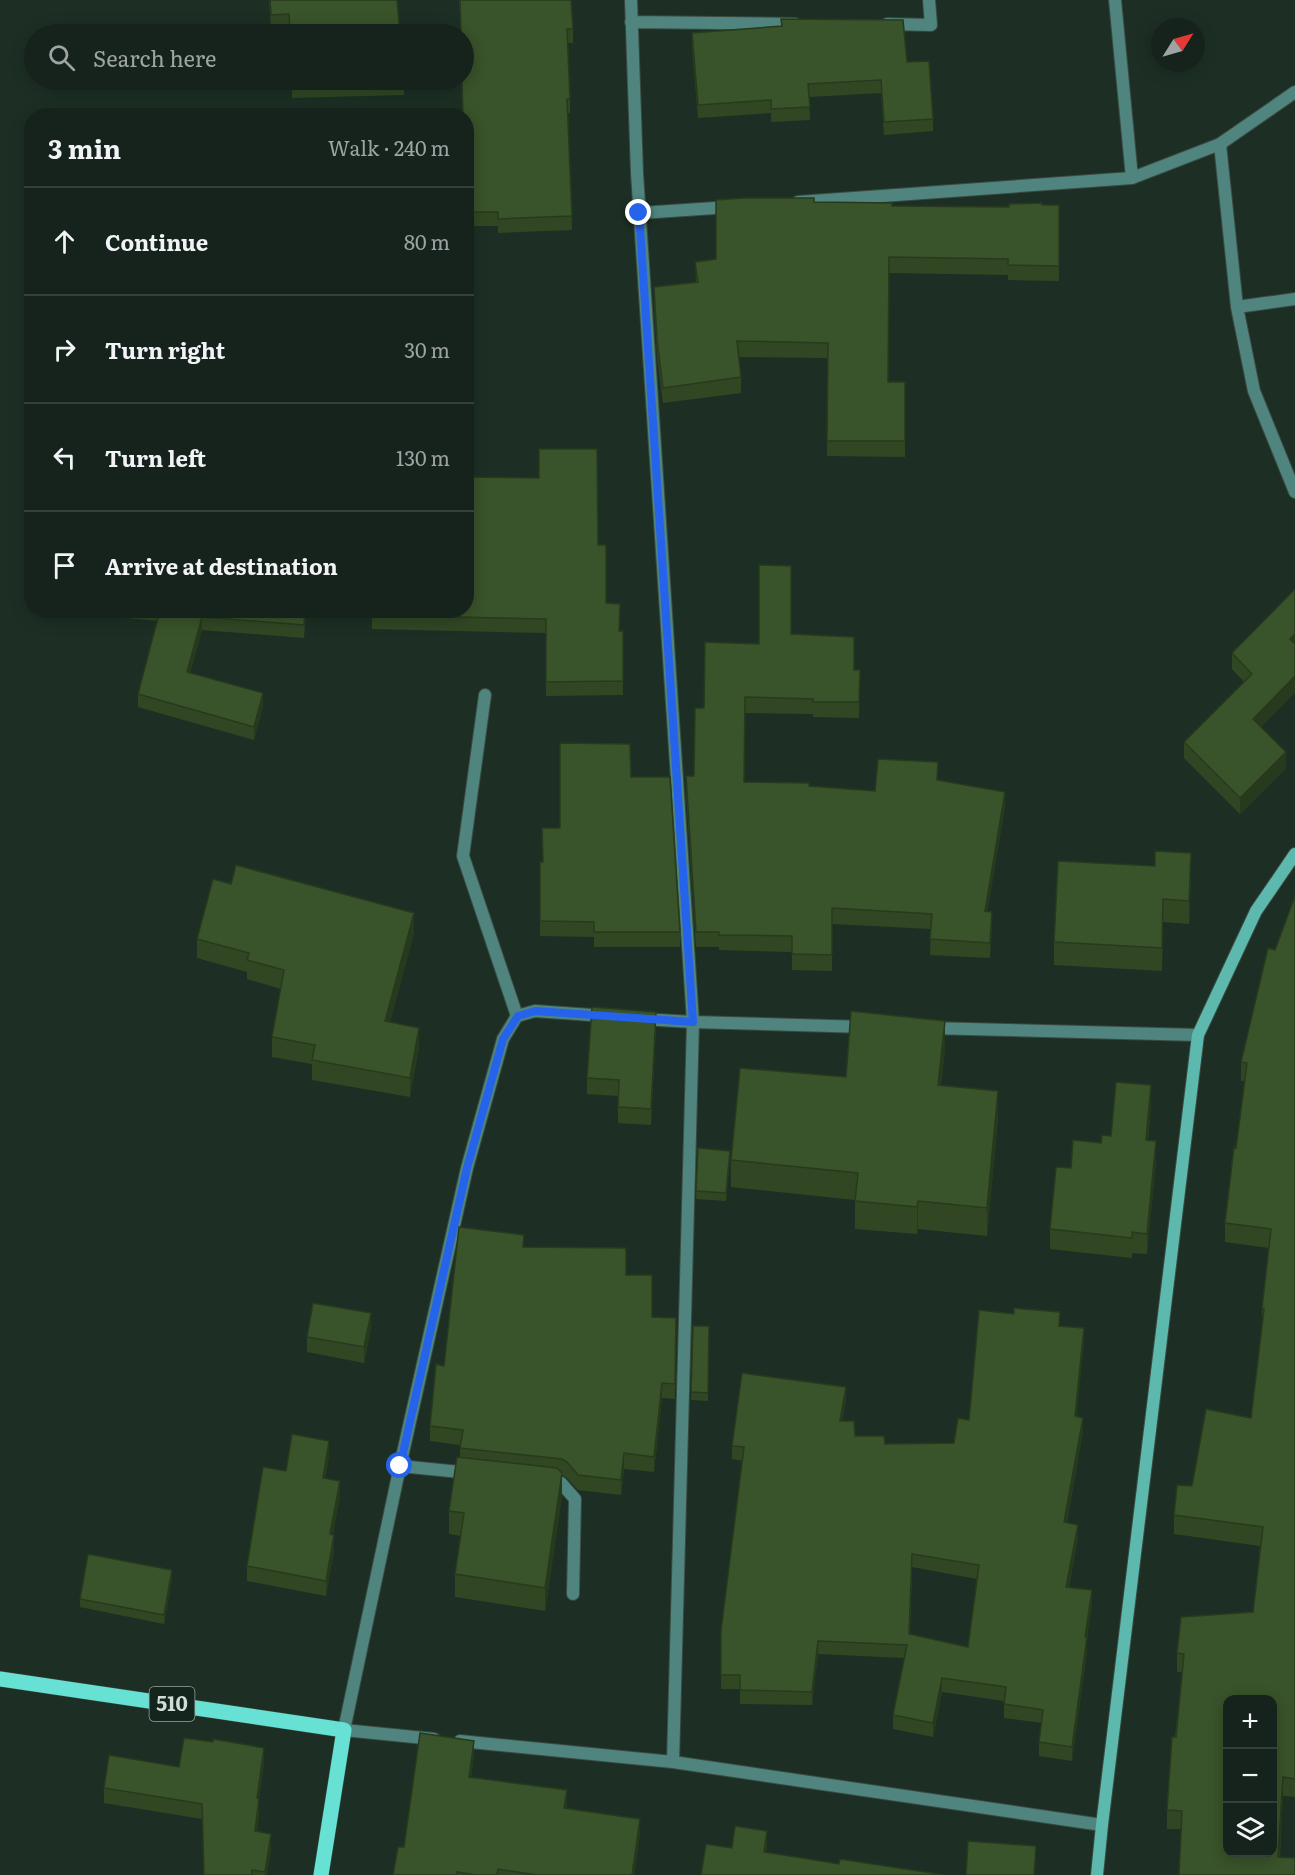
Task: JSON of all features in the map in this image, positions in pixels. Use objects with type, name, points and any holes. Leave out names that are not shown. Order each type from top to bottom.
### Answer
[{"type":"main road","name":"510","points":[[0,1679],[344,1730]]},
{"type":"main road","points":[[321,1875],[344,1730]]},
{"type":"street","points":[[631,0],[639,213],[693,1022],[674,1762]]},
{"type":"street","points":[[871,24],[931,25],[929,0]]},
{"type":"street","points":[[1114,0],[1132,178]]},
{"type":"street","points":[[631,22],[811,24]]},
{"type":"street","points":[[780,203],[1132,178],[1220,144],[1295,92]]},
{"type":"street","points":[[1220,144],[1237,306],[1254,391],[1295,492]]},
{"type":"street","points":[[639,213],[745,206]]},
{"type":"street","points":[[1237,306],[1295,299]]},
{"type":"street","points":[[485,695],[463,856],[518,1016]]},
{"type":"street","points":[[1097,1875],[1198,1035],[1256,912],[1295,854]]},
{"type":"street","points":[[881,1027],[693,1022],[535,1011],[518,1016],[503,1039],[467,1168],[344,1730],[674,1762],[1102,1825]]},
{"type":"street","points":[[916,1028],[1198,1035]]},
{"type":"street","points":[[400,1466],[486,1475]]},
{"type":"street","points":[[540,1481],[561,1483],[575,1499],[573,1594]]},
{"type":"building","points":[[270,0],[397,0],[399,24],[290,24],[289,14],[271,15]]},
{"type":"building","points":[[460,0],[571,0],[573,29],[567,29],[570,99],[567,99],[572,216],[498,219],[498,212],[474,212],[474,108],[463,108],[462,90],[474,90],[474,24],[461,24]]},
{"type":"building","points":[[781,19],[903,20],[907,62],[929,61],[933,119],[884,122],[881,80],[808,84],[810,107],[771,109],[771,100],[698,105],[692,33],[782,26]]},
{"type":"building","points":[[814,198],[814,202],[892,203],[892,206],[1009,207],[1009,204],[1042,203],[1042,205],[1059,205],[1059,266],[1008,265],[1008,259],[889,257],[888,382],[905,382],[905,441],[827,441],[828,343],[737,341],[741,377],[663,388],[654,287],[698,282],[695,262],[716,259],[716,200]]},
{"type":"building","points":[[539,449],[597,449],[598,545],[606,545],[606,603],[620,604],[619,631],[623,631],[623,681],[546,682],[546,619],[474,617],[474,477],[539,478]]},
{"type":"building","points":[[759,565],[791,566],[791,634],[854,637],[854,670],[860,670],[859,702],[813,702],[813,699],[745,697],[744,782],[809,783],[809,786],[875,791],[878,759],[938,762],[937,780],[1005,792],[985,911],[992,912],[990,943],[930,939],[932,914],[832,908],[832,955],[792,954],[792,936],[719,935],[719,932],[696,932],[686,776],[694,776],[695,708],[704,708],[705,642],[759,644]]},
{"type":"building","points":[[1295,589],[1295,634],[1290,639],[1295,644],[1295,676],[1253,719],[1286,752],[1240,798],[1184,742],[1252,674],[1232,653]]},
{"type":"building","points":[[158,618],[202,618],[187,672],[263,693],[254,727],[138,694]]},
{"type":"building","points":[[215,618],[304,618],[304,625]]},
{"type":"building","points":[[560,743],[630,744],[631,777],[670,777],[680,932],[594,932],[594,922],[540,921],[542,828],[560,828]]},
{"type":"building","points":[[1155,851],[1191,853],[1189,901],[1163,899],[1162,948],[1054,942],[1058,861],[1155,866]]},
{"type":"building","points":[[236,865],[414,913],[385,1021],[419,1028],[410,1078],[312,1060],[315,1045],[272,1037],[284,970],[247,960],[249,953],[197,939],[213,879],[231,884]]},
{"type":"building","points":[[1295,896],[1295,1779],[1283,1777],[1278,1857],[1295,1858],[1295,1875],[1179,1875],[1182,1811],[1167,1810],[1172,1737],[1176,1737],[1184,1654],[1177,1653],[1181,1617],[1253,1612],[1263,1527],[1174,1515],[1177,1485],[1192,1486],[1206,1409],[1251,1418],[1271,1229],[1225,1223],[1247,1063],[1241,1062],[1268,948],[1275,950]]},
{"type":"building","points":[[592,1007],[656,1012],[651,1109],[618,1107],[619,1080],[587,1078]]},
{"type":"building","points":[[851,1011],[945,1021],[938,1085],[998,1091],[987,1208],[918,1201],[917,1207],[855,1201],[858,1173],[731,1160],[740,1068],[846,1077]]},
{"type":"building","points":[[1116,1082],[1151,1085],[1146,1140],[1156,1141],[1147,1234],[1132,1232],[1132,1238],[1050,1229],[1056,1167],[1071,1168],[1073,1140],[1101,1143],[1102,1135],[1111,1136]]},
{"type":"building","points":[[698,1148],[730,1151],[726,1193],[696,1191]]},
{"type":"building","points":[[459,1227],[524,1235],[523,1247],[626,1248],[626,1275],[652,1275],[652,1317],[676,1318],[675,1384],[662,1383],[654,1457],[624,1453],[621,1480],[578,1475],[562,1459],[460,1448],[463,1430],[430,1426],[436,1364],[444,1366]]},
{"type":"building","points":[[313,1303],[371,1313],[364,1347],[307,1337]]},
{"type":"building","points":[[1014,1308],[1060,1312],[1059,1326],[1084,1328],[1075,1416],[1083,1418],[1064,1522],[1078,1525],[1066,1587],[1092,1590],[1072,1747],[1039,1742],[1043,1710],[1004,1704],[1006,1687],[942,1678],[933,1723],[893,1715],[907,1645],[818,1641],[812,1692],[740,1690],[740,1675],[721,1675],[721,1631],[744,1447],[732,1446],[742,1373],[846,1387],[840,1421],[854,1421],[855,1436],[884,1436],[885,1444],[954,1443],[958,1418],[969,1420],[979,1310],[1014,1314]],"holes":[[[912,1554],[979,1565],[968,1647],[909,1634]]]},
{"type":"building","points":[[693,1326],[709,1326],[708,1393],[691,1392]]},
{"type":"building","points":[[292,1434],[329,1441],[323,1478],[340,1481],[330,1534],[334,1535],[326,1581],[247,1566],[263,1467],[286,1471]]},
{"type":"building","points":[[457,1457],[557,1468],[562,1473],[545,1588],[455,1574],[464,1513],[449,1511]]},
{"type":"building","points":[[88,1554],[172,1570],[164,1615],[80,1599]]},
{"type":"building","points":[[420,1733],[474,1741],[469,1777],[567,1790],[564,1808],[640,1819],[632,1875],[536,1875],[498,1869],[497,1875],[457,1872],[457,1875],[393,1875],[398,1847],[404,1847]]},
{"type":"building","points":[[184,1738],[213,1742],[213,1739],[264,1748],[255,1831],[271,1834],[265,1872],[252,1870],[252,1875],[204,1875],[202,1804],[104,1788],[109,1755],[179,1767]]},
{"type":"building","points":[[735,1826],[767,1831],[764,1852],[839,1864],[840,1859],[945,1875],[701,1875],[706,1844],[732,1848]]},
{"type":"building","points":[[968,1841],[1036,1846],[1034,1875],[966,1875]]},
{"type":"route","points":[[400,1466],[467,1168],[503,1039],[518,1016],[535,1011],[693,1022],[639,213]]}]
